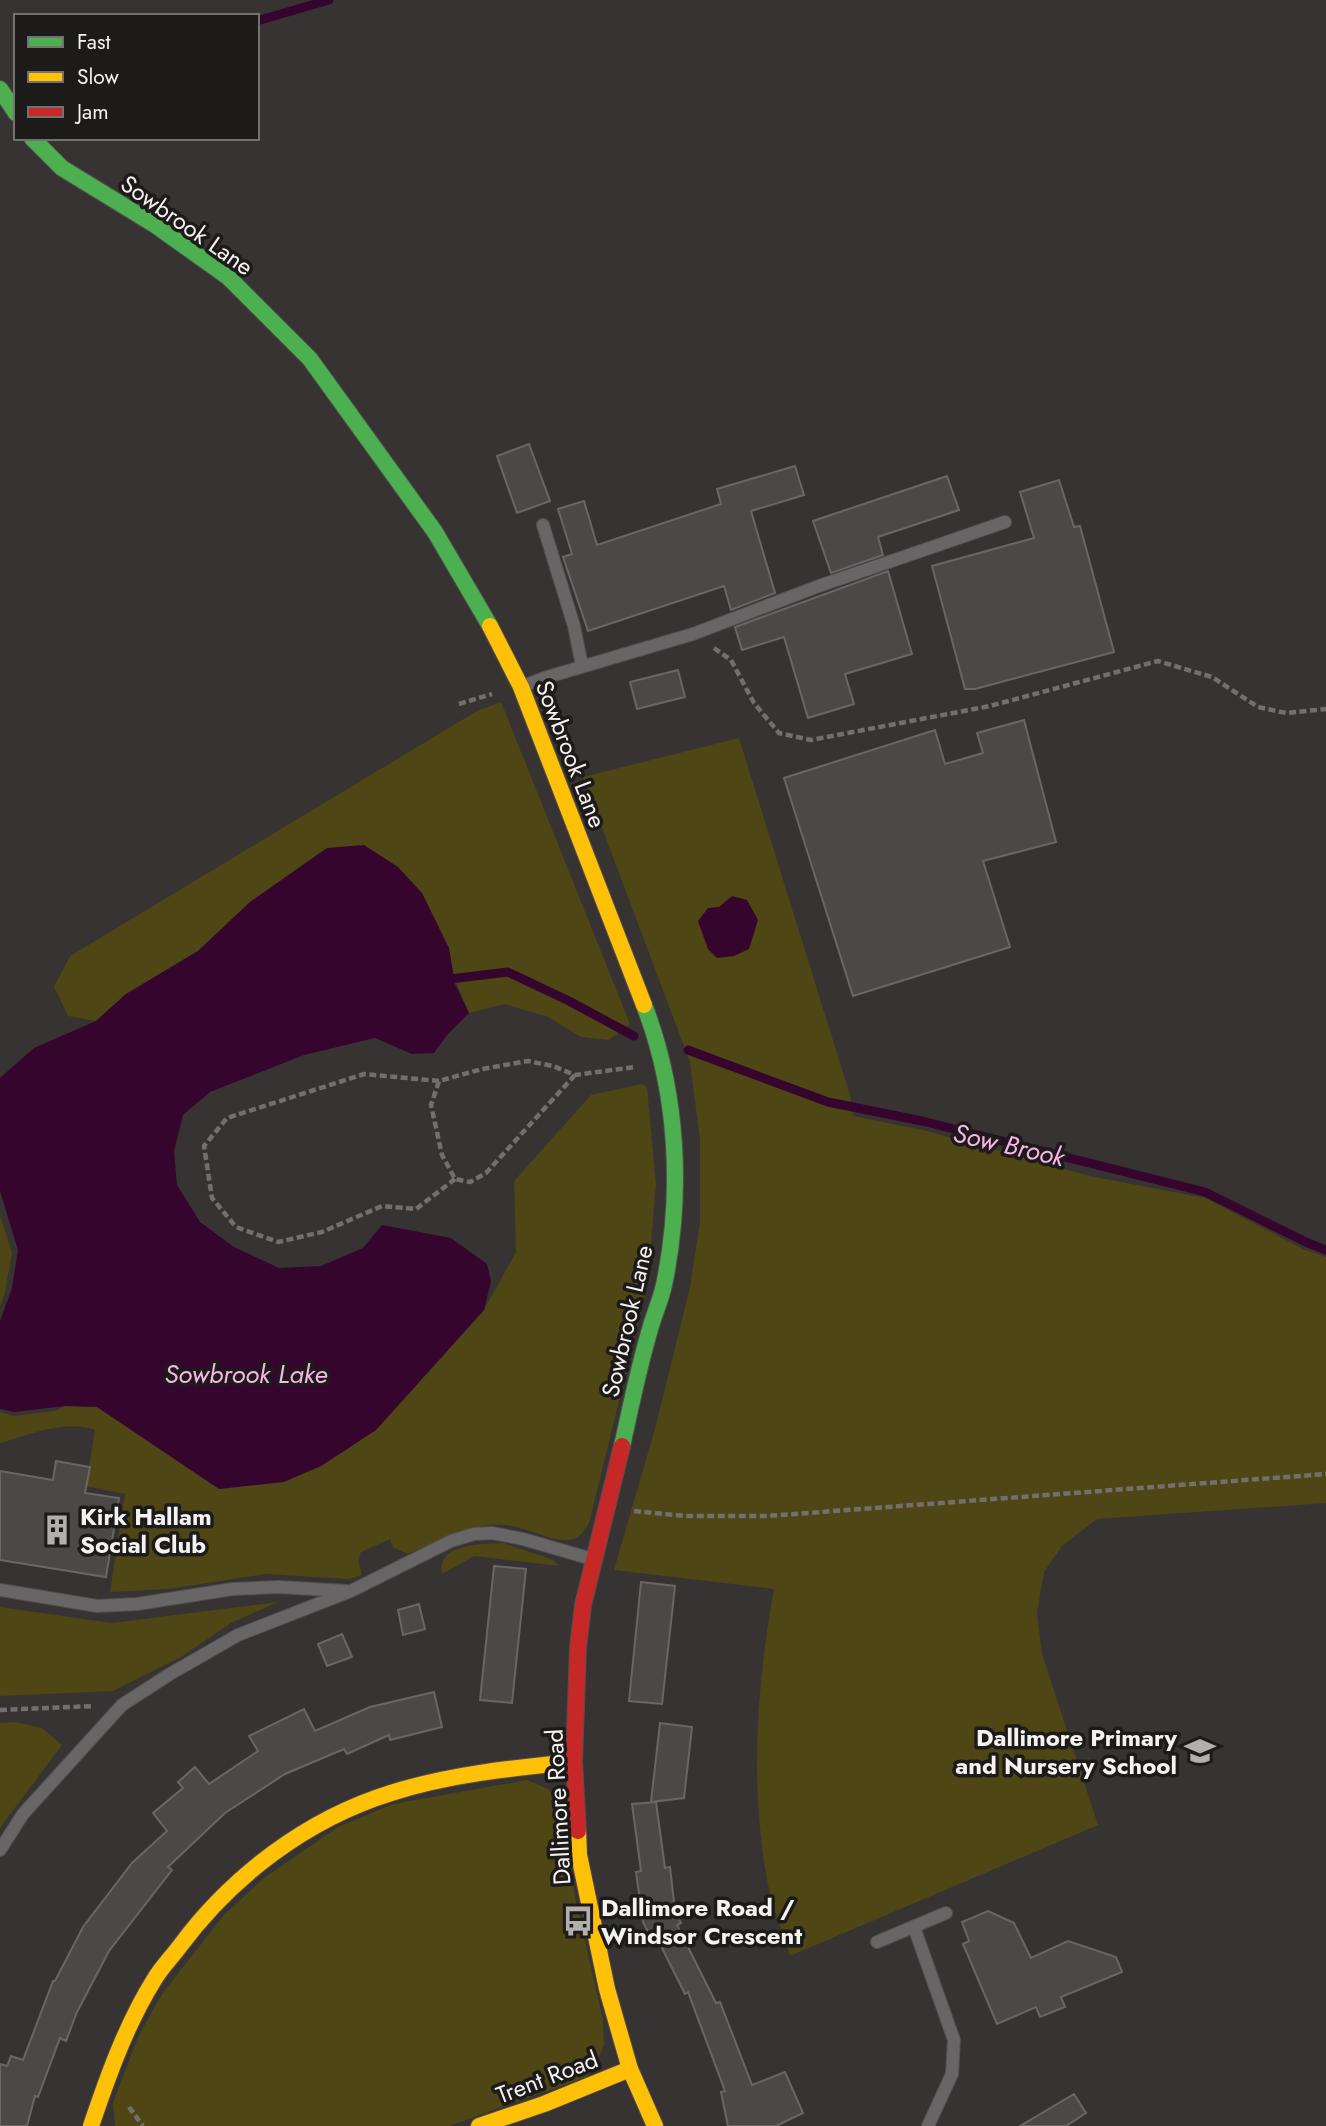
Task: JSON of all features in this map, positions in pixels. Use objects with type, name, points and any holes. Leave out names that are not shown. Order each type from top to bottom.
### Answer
[{"type":"street","points":[[0,89],[14,110]]},
{"type":"street","name":"Sowbrook Lane","points":[[34,140],[62,167],[155,225],[228,277],[310,359],[435,532],[505,650],[521,687],[656,1036],[664,1063],[673,1132],[674,1179],[664,1285],[592,1559]]},
{"type":"street","name":"Dallimore Road","points":[[592,1559],[583,1605],[579,1648],[574,1762],[579,1854],[607,1989],[630,2070],[655,2126]]},
{"type":"street","points":[[91,2126],[123,2039],[155,1978],[210,1909],[250,1871],[288,1843],[337,1814],[386,1795],[457,1777],[507,1768],[574,1762]]},
{"type":"street","name":"Trent Road","points":[[479,2126],[630,2070]]},
{"type":"lane","points":[[521,687],[582,666],[693,634],[819,586],[1005,522]]},
{"type":"lane","points":[[543,525],[575,626],[582,666]]},
{"type":"lane","points":[[0,1850],[23,1814],[122,1705],[238,1635],[352,1591],[451,1541],[474,1534],[492,1533],[523,1539],[592,1559]]},
{"type":"lane","points":[[0,1590],[97,1606],[148,1603],[233,1589],[279,1587],[352,1591]]},
{"type":"lane","points":[[877,1942],[946,1913]]},
{"type":"lane","points":[[914,1927],[954,2040],[952,2074],[928,2126]]},
{"type":"path","points":[[693,634],[731,660],[754,704],[779,733],[811,740],[990,706],[1158,661],[1212,677],[1258,707],[1286,713],[1326,709]]},
{"type":"path","points":[[575,1075],[486,1173],[470,1182],[455,1180],[416,1209],[382,1206],[322,1232],[278,1242],[236,1227],[212,1198],[204,1146],[227,1118],[364,1074],[439,1081],[482,1069],[528,1061],[553,1066],[575,1075],[664,1063]]},
{"type":"path","points":[[439,1081],[431,1105],[442,1155],[455,1180]]},
{"type":"path","points":[[605,1509],[685,1517],[768,1516],[1326,1474]]},
{"type":"path","points":[[0,1710],[122,1705]]},
{"type":"shaded area","points":[[501,702],[630,1024],[609,1040],[581,1037],[548,1017],[505,1004],[469,1013],[454,977],[327,848],[250,902],[198,951],[126,994],[96,1021],[68,1016],[54,987],[70,956],[477,711]]},
{"type":"shaded area","points":[[739,738],[850,1095],[853,1116],[927,1131],[1090,1176],[1205,1198],[1303,1249],[1326,1257],[1326,1503],[1097,1519],[1062,1546],[1044,1572],[1037,1613],[1042,1654],[1098,1825],[790,1956],[768,1884],[758,1803],[760,1696],[774,1589],[614,1570],[656,1425],[690,1287],[700,1222],[700,1140],[690,1062],[583,777]]},
{"type":"shaded area","points":[[642,1084],[647,1087],[656,1184],[649,1267],[642,1308],[589,1523],[581,1534],[573,1539],[562,1540],[513,1526],[492,1525],[454,1534],[407,1554],[393,1547],[390,1539],[361,1552],[358,1560],[362,1575],[349,1579],[266,1574],[168,1589],[110,1592],[125,1494],[86,1486],[95,1430],[59,1427],[0,1443],[0,1412],[14,1416],[55,1411],[65,1406],[97,1407],[220,1489],[321,1466],[376,1430],[484,1310],[516,1252],[514,1181],[591,1095]]},
{"type":"shaded area","points":[[0,1215],[12,1253],[0,1307]]},
{"type":"shaded area","points":[[503,1543],[551,1559],[560,1566],[474,1556],[442,1574],[442,1564],[446,1556],[453,1551],[473,1545]]},
{"type":"shaded area","points":[[278,1602],[231,1623],[181,1657],[113,1691],[0,1696],[0,1607],[112,1623]]},
{"type":"shaded area","points":[[16,1722],[42,1728],[62,1745],[0,1828],[0,1723]]},
{"type":"shaded area","points":[[527,1780],[548,1789],[560,1804],[575,1897],[603,2020],[604,2045],[587,2077],[449,2126],[115,2126],[113,2103],[138,2037],[162,1994],[223,1916],[264,1878],[338,1827],[393,1804]]},
{"type":"water","name":"Sowbrook Lake","points":[[364,845],[398,867],[422,893],[449,948],[455,984],[469,1013],[434,1053],[412,1054],[375,1038],[304,1055],[210,1092],[183,1115],[174,1151],[177,1185],[200,1222],[234,1247],[279,1268],[321,1266],[363,1248],[382,1225],[451,1238],[487,1264],[491,1281],[484,1310],[376,1430],[321,1466],[284,1482],[219,1489],[97,1407],[65,1406],[14,1412],[0,1409],[0,1321],[12,1288],[18,1250],[0,1191],[0,1078],[34,1048],[96,1021],[126,994],[198,951],[250,902],[327,848]]},
{"type":"water","points":[[732,896],[747,900],[758,920],[749,949],[734,956],[717,958],[708,949],[698,921],[708,908],[719,907]]},
{"type":"building","points":[[529,444],[550,501],[517,513],[497,456]]},
{"type":"building","points":[[795,466],[804,495],[751,511],[775,593],[731,610],[724,586],[588,631],[563,557],[572,554],[558,509],[584,501],[597,545],[721,504],[717,489]]},
{"type":"building","points":[[947,476],[959,510],[878,537],[883,555],[831,573],[813,521]]},
{"type":"building","points":[[1059,480],[1074,527],[1080,526],[1114,652],[975,689],[965,689],[932,566],[1034,538],[1020,492]]},
{"type":"building","points":[[888,571],[912,654],[845,674],[854,704],[808,718],[784,637],[742,650],[735,627]]},
{"type":"building","points":[[678,670],[685,697],[637,709],[630,682]]},
{"type":"building","points":[[1024,720],[1056,842],[983,861],[1010,947],[853,996],[784,778],[935,730],[945,764],[983,753],[977,733]]},
{"type":"building","name":"Kirk Hallam Social Club","points":[[56,1461],[90,1467],[85,1493],[119,1498],[106,1577],[0,1560],[0,1471],[53,1480]]},
{"type":"building","points":[[494,1566],[526,1569],[512,1703],[480,1700]]},
{"type":"building","points":[[641,1582],[675,1586],[662,1704],[629,1701]]},
{"type":"building","points":[[419,1604],[425,1629],[403,1635],[398,1610]]},
{"type":"building","points":[[342,1634],[352,1657],[327,1666],[318,1644]]},
{"type":"building","points":[[434,1692],[442,1727],[390,1740],[389,1735],[347,1754],[344,1749],[285,1774],[225,1813],[168,1867],[172,1870],[109,1951],[77,2012],[66,2041],[60,2038],[38,2097],[35,2096],[27,2126],[0,2126],[0,2064],[7,2066],[11,2056],[23,2060],[53,1981],[83,1927],[132,1863],[167,1831],[153,1813],[183,1788],[178,1782],[195,1767],[209,1784],[258,1751],[249,1736],[304,1709],[315,1731],[370,1707]]},
{"type":"building","points":[[660,1723],[692,1727],[684,1798],[651,1802]]},
{"type":"building","points":[[656,1802],[665,1868],[670,1867],[675,1911],[681,1923],[677,1925],[716,2003],[720,2002],[752,2085],[785,2072],[803,2113],[776,2126],[728,2126],[721,2092],[725,2091],[688,1992],[685,1994],[656,1936],[651,1938],[643,1922],[636,1872],[641,1871],[632,1804]]},
{"type":"building","points":[[988,1911],[1014,1923],[1031,1958],[1068,1941],[1116,1957],[1122,1972],[1061,1997],[1065,2007],[1040,2017],[1036,2007],[997,2024],[963,1944],[969,1941],[962,1922]]},
{"type":"building","points":[[1074,2094],[1086,2113],[1066,2126],[1020,2126]]},
{"type":"waterway","points":[[259,20],[329,0]]},
{"type":"waterway","name":"Sow Brook","points":[[442,980],[508,972],[634,1036]]},
{"type":"waterway","name":"Sow Brook","points":[[688,1050],[828,1102],[922,1121],[1205,1192],[1326,1250]]},
{"type":"traffic: fast","points":[[0,89],[14,110]]},
{"type":"traffic: fast","points":[[34,140],[62,168],[155,225],[228,277],[310,359],[435,532],[490,626]]},
{"type":"traffic: fast","points":[[622,1446],[643,1356],[664,1285],[674,1215],[674,1144],[670,1108],[664,1073],[644,1005]]},
{"type":"traffic: slow","points":[[490,626],[521,687],[644,1005]]},
{"type":"traffic: slow","points":[[91,2126],[126,2033],[157,1976],[223,1896],[274,1853],[330,1818],[360,1804],[413,1786],[505,1769],[574,1762]]},
{"type":"traffic: slow","points":[[578,1831],[579,1855],[607,1989],[630,2069],[655,2126]]},
{"type":"traffic: slow","points":[[479,2126],[544,2104],[630,2069]]},
{"type":"traffic: jam","points":[[578,1831],[574,1762],[578,1648],[583,1605],[622,1446]]},
{"type":"place","name":"Kirk Hallam Social Club","points":[[57,1530]]},
{"type":"place","name":"Dallimore Primary and Nursery School","points":[[1200,1751]]},
{"type":"place","name":"Dallimore Road / Windsor Crescent","points":[[578,1921]]}]
